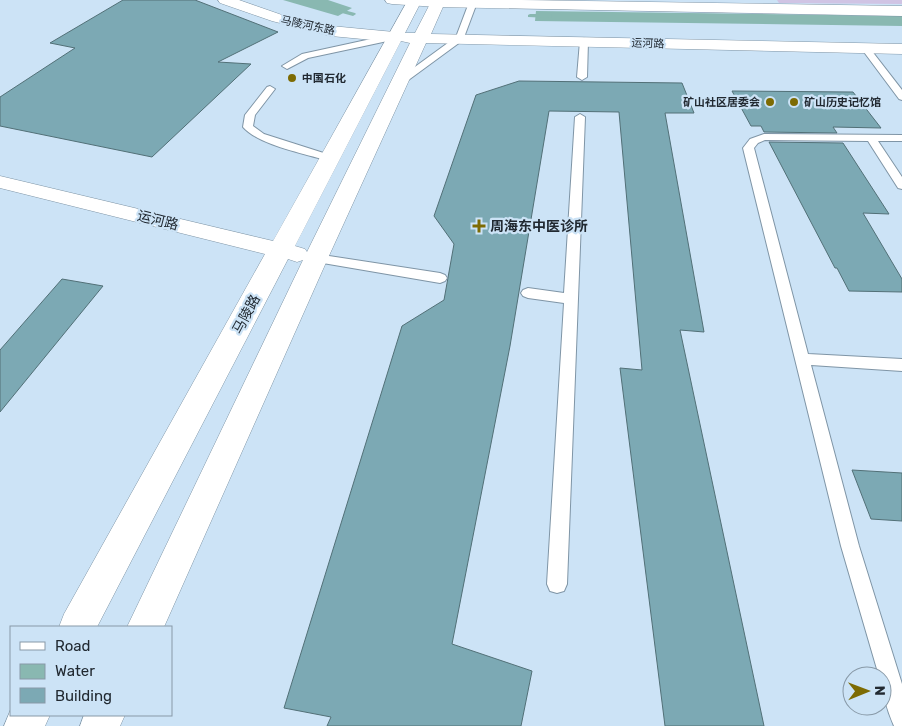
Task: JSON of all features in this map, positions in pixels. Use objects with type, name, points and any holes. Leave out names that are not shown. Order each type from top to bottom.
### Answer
[{"type":"street","name":"马陵河东路","points":[[225,0],[277,18],[331,31],[394,38]]},
{"type":"street","name":"马陵路","points":[[78,626],[394,38],[419,1]]},
{"type":"street","points":[[146,626],[316,258],[420,38],[419,1],[656,3],[902,11]]},
{"type":"street","name":"运河路","points":[[394,38],[902,49]]},
{"type":"street","name":"运河路","points":[[0,182],[316,258]]},
{"type":"lane","points":[[400,82],[460,38],[474,2]]},
{"type":"lane","points":[[288,66],[306,56],[394,38]]},
{"type":"lane","points":[[582,77],[584,41]]},
{"type":"lane","points":[[865,48],[902,97]]},
{"type":"lane","points":[[270,89],[250,114],[248,127],[260,136],[329,158]]},
{"type":"lane","points":[[557,584],[580,117]]},
{"type":"lane","points":[[902,138],[764,138],[754,141],[748,148],[850,546],[902,718]]},
{"type":"lane","points":[[871,138],[902,186]]},
{"type":"lane","points":[[316,258],[440,278]]},
{"type":"lane","points":[[528,293],[571,299]]},
{"type":"lane","points":[[802,359],[902,365]]},
{"type":"shaded area","points":[[777,0],[902,0],[902,4],[779,3]]},
{"type":"water","points":[[283,0],[328,0],[352,8],[338,16]]},
{"type":"water","points":[[536,11],[902,16],[902,26],[535,21]]},
{"type":"building","points":[[123,0],[195,0],[278,32],[218,62],[251,64],[152,157],[0,126],[0,97],[75,48],[50,43]]},
{"type":"building","points":[[519,81],[682,83],[694,113],[665,113],[704,332],[680,330],[764,726],[665,726],[620,368],[642,370],[619,112],[549,111],[510,346],[452,644],[532,671],[521,726],[327,726],[331,717],[284,708],[402,326],[444,300],[454,244],[434,216],[476,95]]},
{"type":"building","points":[[732,91],[853,92],[881,128],[833,127],[837,133],[764,132],[761,126],[751,126]]},
{"type":"building","points":[[769,142],[843,143],[889,214],[863,213],[902,279],[902,292],[849,291]]},
{"type":"building","points":[[62,279],[103,286],[0,412],[0,350]]},
{"type":"building","points":[[852,470],[902,473],[902,521],[871,519]]},
{"type":"waterway","points":[[333,9],[353,14]]},
{"type":"waterway","points":[[530,16],[550,16]]},
{"type":"place","name":"中国石化","points":[[292,78]]},
{"type":"place","name":"矿山社区居委会","points":[[770,102]]},
{"type":"place","name":"矿山历史记忆馆","points":[[794,102]]},
{"type":"place","name":"周海东中医诊所","points":[[479,226]]}]
